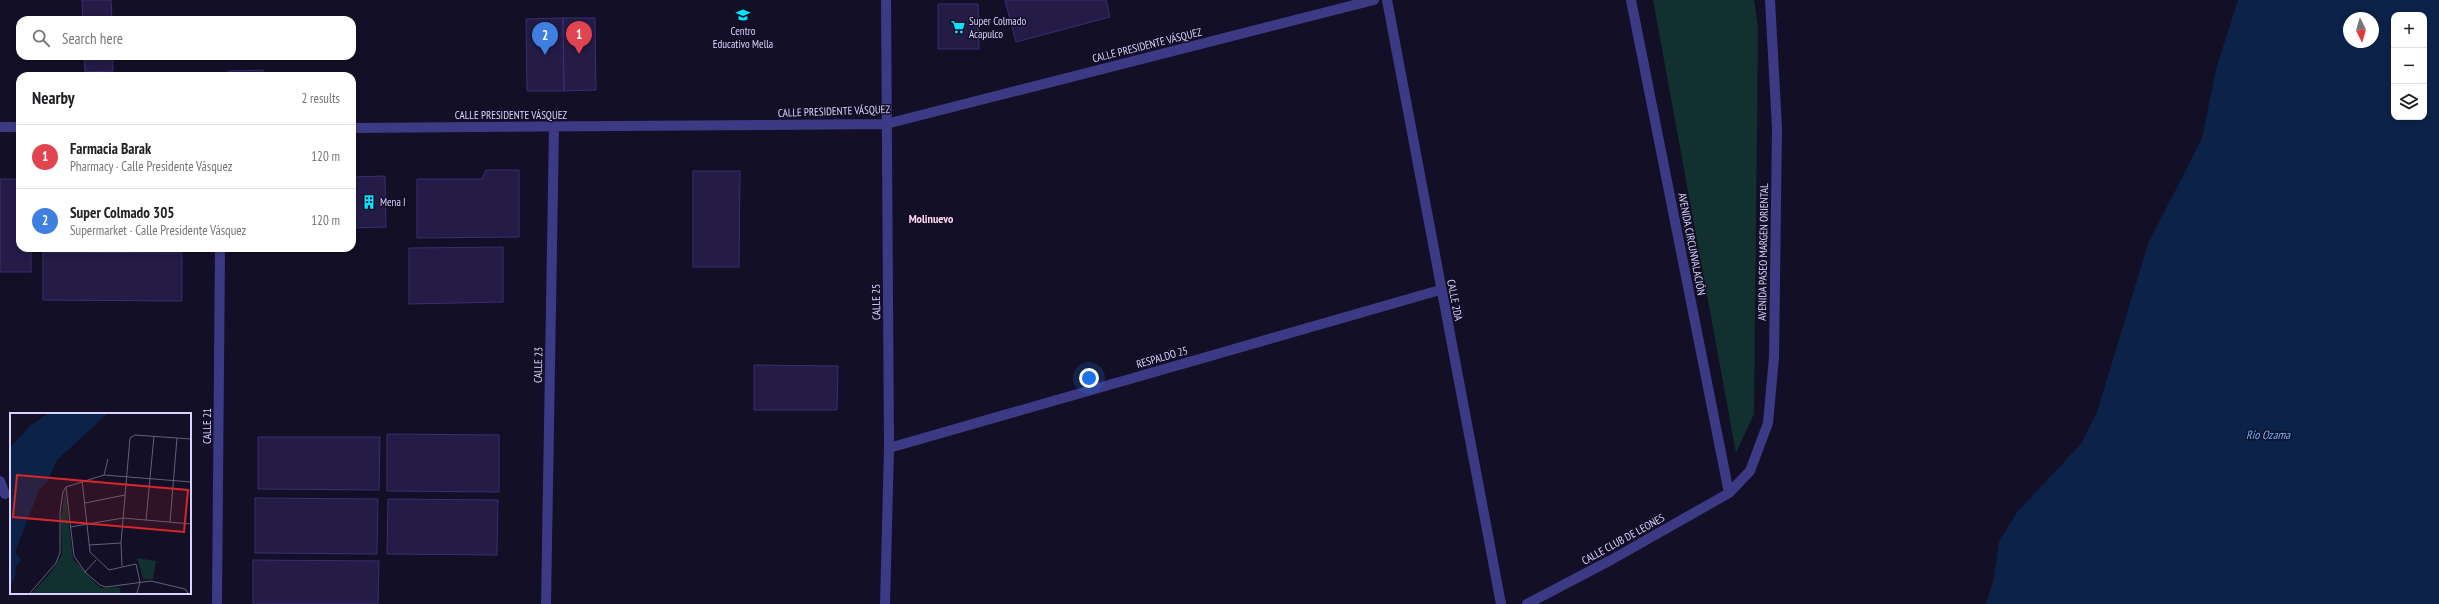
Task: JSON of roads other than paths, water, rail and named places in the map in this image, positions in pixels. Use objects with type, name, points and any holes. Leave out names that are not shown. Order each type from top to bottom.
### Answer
[{"type":"street","name":"CALLE 25","points":[[885,604],[889,448],[886,0]]},
{"type":"street","name":"CALLE PRESIDENTE VÁSQUEZ","points":[[356,128],[886,124],[1374,0]]},
{"type":"street","name":"CALLE 2DA","points":[[1387,0],[1440,290],[1501,604]]},
{"type":"street","name":"AVENIDA CIRCUNVALACIÓN","points":[[1631,0],[1729,493]]},
{"type":"street","name":"AVENIDA PASEO MARGEN ORIENTAL","points":[[1729,493],[1750,471],[1768,423],[1774,357],[1777,128],[1770,0]]},
{"type":"street","points":[[0,127],[16,127]]},
{"type":"street","name":"CALLE 23","points":[[546,604],[554,127]]},
{"type":"street","name":"CALLE 21","points":[[217,604],[220,252]]},
{"type":"street","name":"RESPALDO 25","points":[[889,448],[1440,290]]},
{"type":"street","points":[[0,481],[5,494]]},
{"type":"street","name":"CALLE CLUB DE LEONES","points":[[1527,604],[1611,560],[1729,493]]},
{"type":"water","name":"Río Ozama","points":[[2238,0],[2439,0],[2439,604],[1986,604],[1993,582],[1999,542],[2017,512],[2081,444],[2097,412],[2148,244],[2202,138],[2216,69]]},
{"type":"place","name":"Centro Educativo Mella","points":[[743,15]]},
{"type":"place","name":"Super Colmado Acapulco","points":[[958,27]]},
{"type":"place","name":"Farmacia Barak","points":[[579,54]]},
{"type":"place","name":"Super Colmado 305","points":[[545,55]]},
{"type":"place","name":"Mena I","points":[[369,202]]},
{"type":"district","name":"Molinuevo","points":[[931,218]]}]
